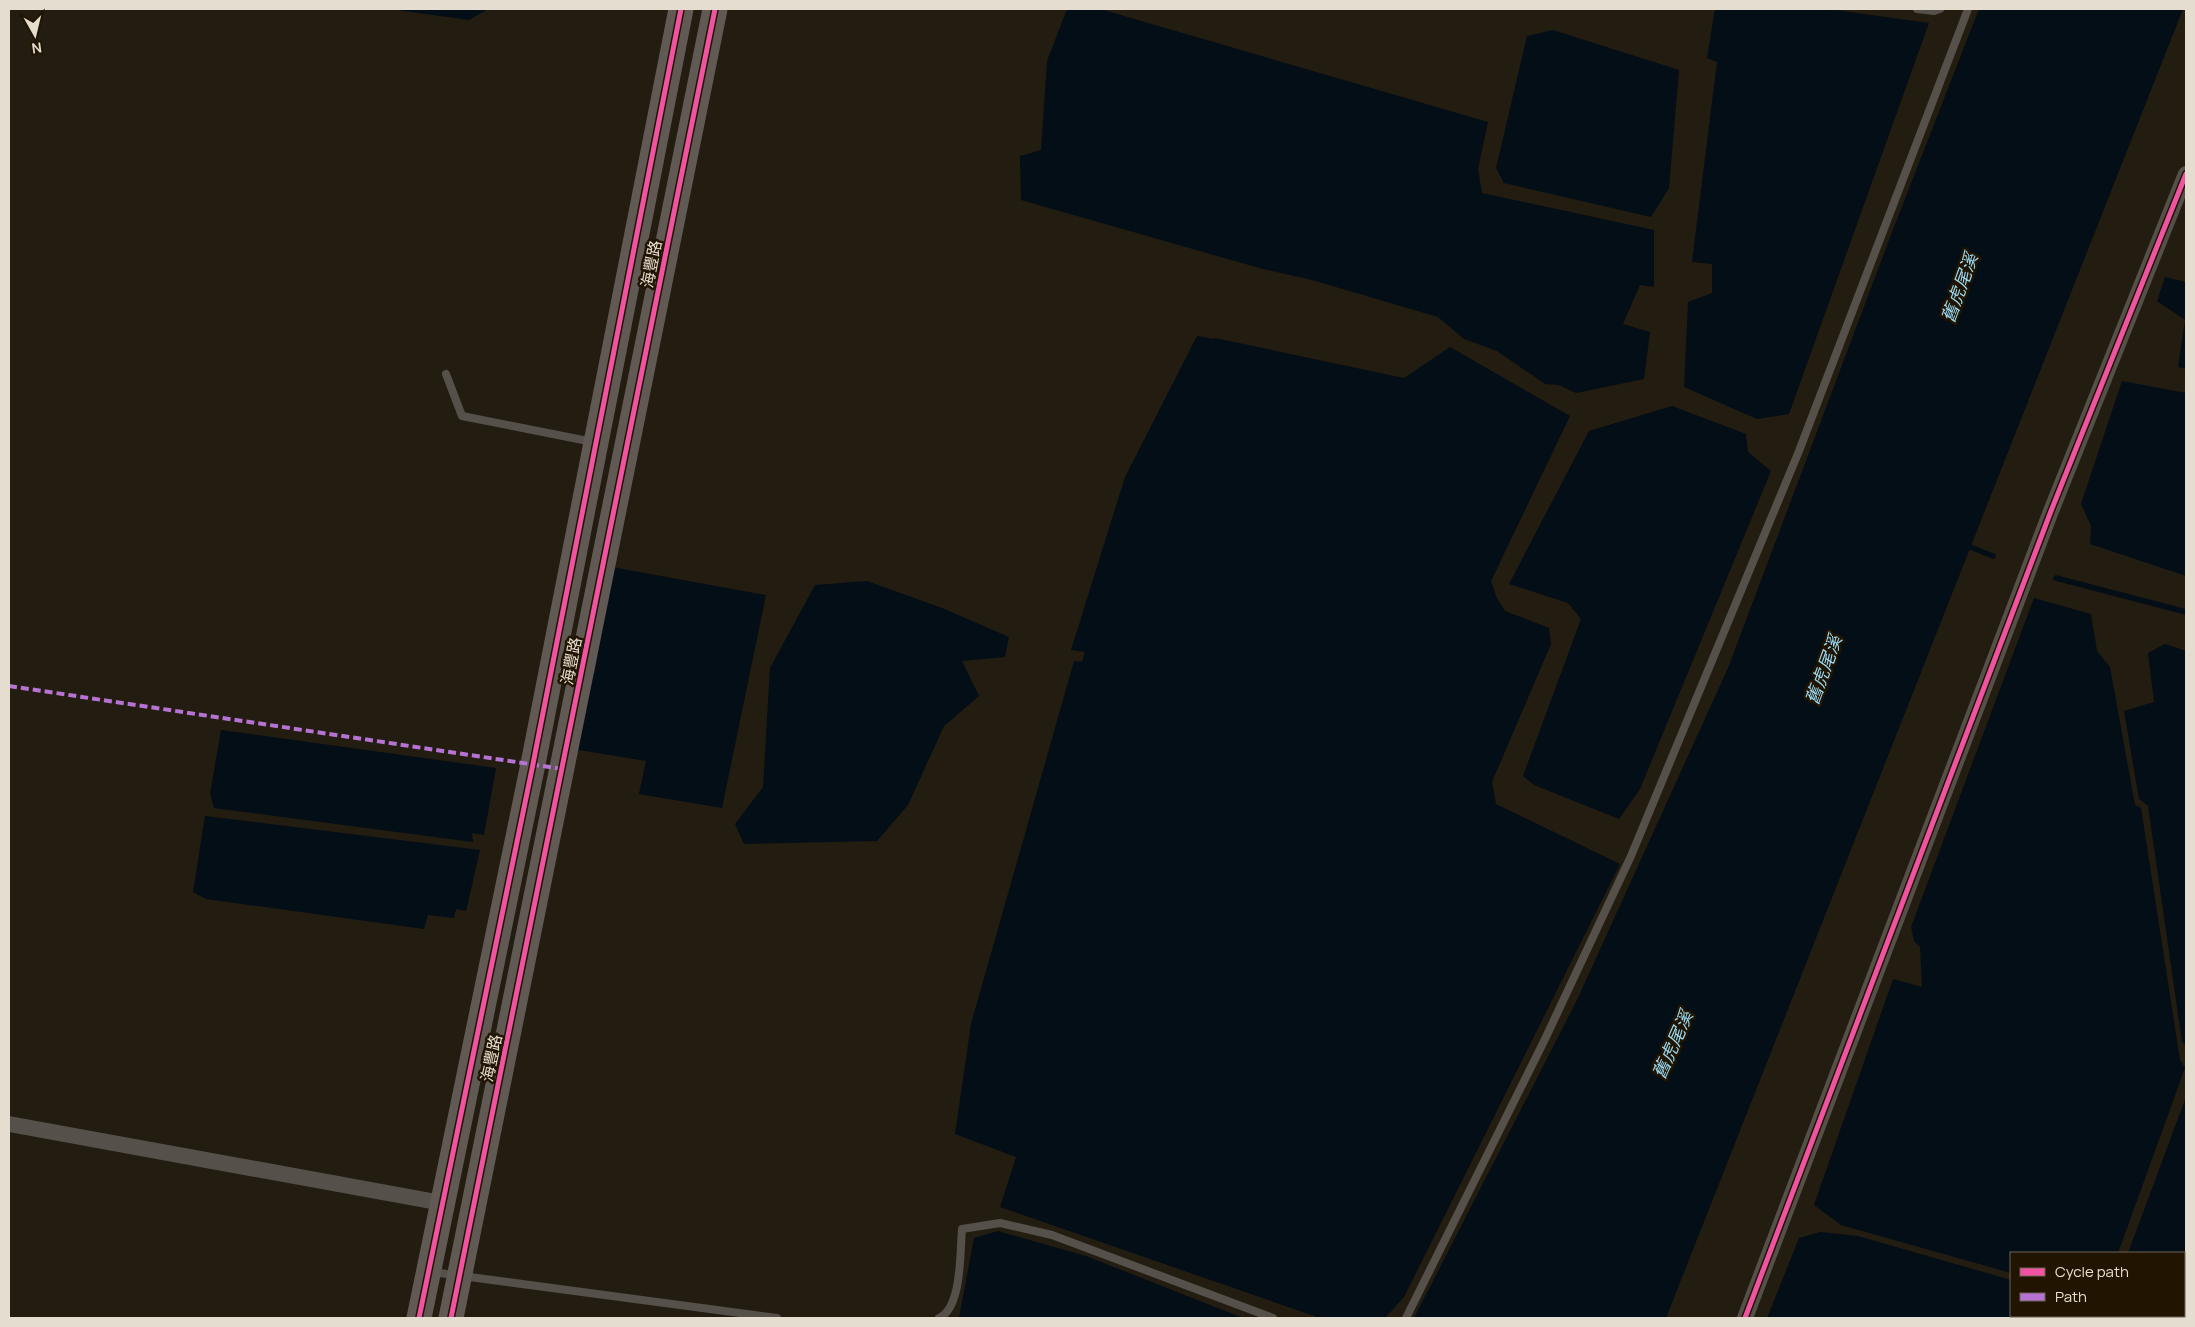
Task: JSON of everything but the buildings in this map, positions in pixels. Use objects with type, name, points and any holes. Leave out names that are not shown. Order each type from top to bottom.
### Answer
[{"type":"main road","name":"海豐路","points":[[419,1318],[533,764],[681,9]]},
{"type":"main road","name":"海豐路","points":[[451,1318],[715,9]]},
{"type":"street","points":[[1745,1318],[2052,511],[2186,174]]},
{"type":"street","points":[[9,1124],[442,1203]]},
{"type":"lane","points":[[1917,9],[1934,11],[1940,9]]},
{"type":"lane","points":[[1406,1318],[1546,1037],[1631,856],[1799,451],[1968,9]]},
{"type":"lane","points":[[446,374],[462,416],[595,443]]},
{"type":"lane","points":[[939,1318],[943,1316],[956,1297],[962,1229],[1000,1223],[1052,1235],[1273,1318]]},
{"type":"lane","points":[[428,1271],[459,1277],[777,1318]]},
{"type":"water","points":[[390,9],[488,9],[469,20]]},
{"type":"water","points":[[1067,9],[1100,9],[1488,122],[1478,169],[1482,193],[1654,230],[1654,287],[1640,285],[1623,324],[1650,332],[1644,379],[1576,393],[1559,385],[1545,384],[1497,351],[1464,339],[1438,317],[1312,280],[1263,269],[1021,200],[1020,156],[1041,150],[1047,61]]},
{"type":"water","points":[[1715,9],[1828,9],[1929,23],[1789,414],[1757,419],[1684,387],[1688,302],[1712,293],[1712,264],[1692,262],[1717,62],[1707,58]]},
{"type":"water","name":"舊虎尾溪","points":[[1979,9],[2183,9],[1666,1318],[1414,1318],[1577,1000],[1728,668],[1894,227]]},
{"type":"water","points":[[1553,30],[1679,70],[1669,188],[1651,217],[1504,183],[1496,168],[1527,36]]},
{"type":"water","points":[[2165,277],[2186,282],[2186,369],[2178,367],[2185,320],[2157,301]]},
{"type":"water","points":[[1197,336],[1215,338],[1404,378],[1450,347],[1570,416],[1491,581],[1497,598],[1505,611],[1549,628],[1551,644],[1492,782],[1496,804],[1620,864],[1404,1297],[1385,1318],[1320,1318],[1000,1207],[1016,1157],[955,1134],[971,1024],[1074,661],[1082,662],[1085,652],[1071,650],[1125,477]]},
{"type":"water","points":[[2122,381],[2186,393],[2186,576],[2090,544],[2091,526],[2081,504]]},
{"type":"water","points":[[1672,406],[1746,434],[1748,452],[1771,471],[1640,789],[1619,819],[1534,785],[1523,776],[1581,619],[1568,603],[1509,584],[1589,431]]},
{"type":"water","points":[[612,567],[766,595],[722,808],[639,794],[646,761],[567,748],[595,671]]},
{"type":"water","points":[[867,581],[942,608],[1009,637],[1005,657],[962,661],[979,696],[944,726],[908,805],[877,841],[744,844],[735,824],[763,787],[770,668],[815,585]]},
{"type":"water","points":[[2034,598],[2091,614],[2097,651],[2110,667],[2135,805],[2141,808],[2180,1060],[2185,1068],[2118,1252],[2010,1252],[2010,1273],[1841,1225],[1814,1205],[1893,979],[1922,987],[1920,947],[1914,941],[1911,927]]},
{"type":"water","points":[[2165,644],[2186,651],[2186,1046],[2182,1042],[2148,806],[2139,799],[2124,711],[2154,702],[2148,653]]},
{"type":"water","points":[[221,730],[496,768],[484,835],[472,833],[473,842],[214,808],[210,794]]},
{"type":"water","points":[[205,816],[480,850],[466,911],[456,909],[454,918],[428,915],[424,929],[206,899],[193,892]]},
{"type":"water","points":[[2186,1097],[2186,1318],[2136,1317],[2185,1317],[2185,1252],[2128,1252]]},
{"type":"water","points":[[998,1231],[1086,1256],[1243,1318],[959,1318],[974,1238]]},
{"type":"water","points":[[1820,1232],[1858,1236],[2010,1280],[2010,1317],[2108,1318],[1767,1318],[1799,1238]]},
{"type":"waterway","points":[[1965,545],[1993,556]]},
{"type":"waterway","points":[[2056,578],[2186,612]]},
{"type":"marked path","points":[[9,686],[563,769]]},
{"type":"cycle path","points":[[419,1318],[533,764],[681,9]]},
{"type":"cycle path","points":[[451,1318],[715,9]]},
{"type":"cycle path","points":[[1745,1318],[2051,511],[2186,174]]}]
